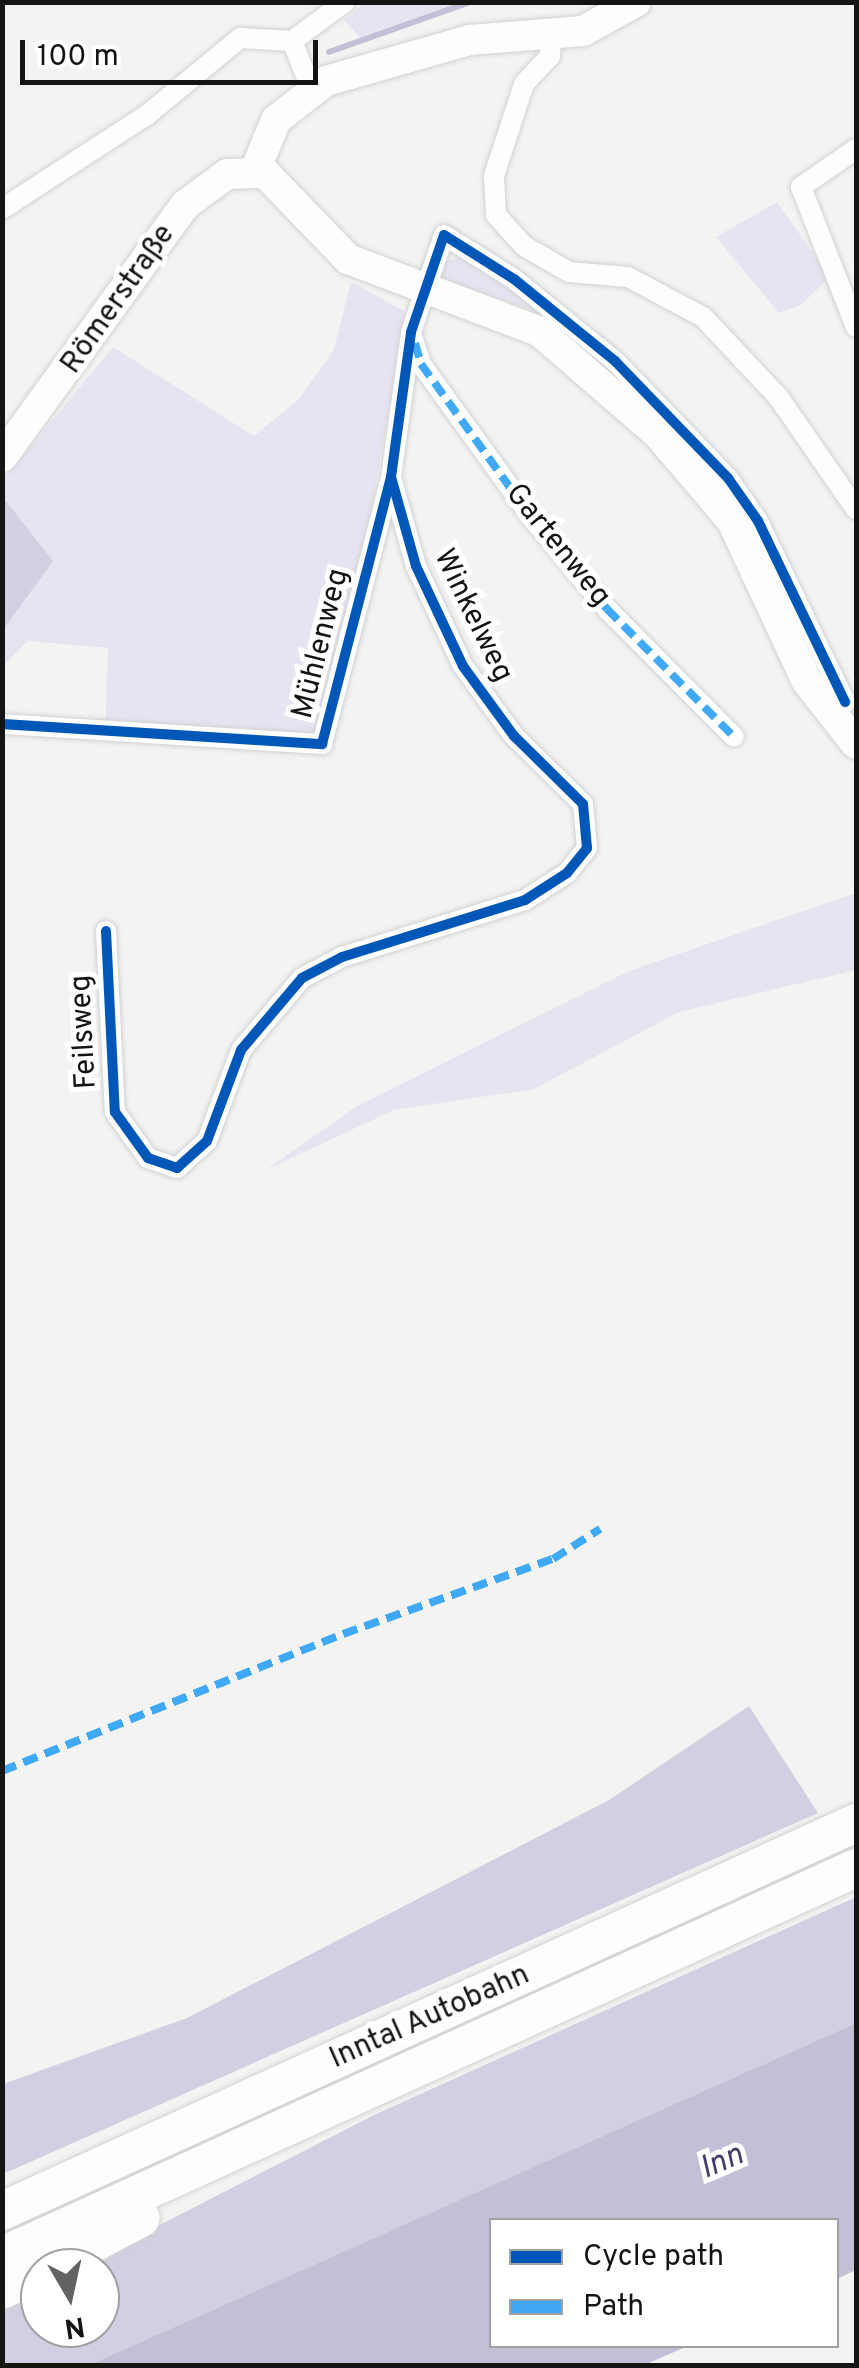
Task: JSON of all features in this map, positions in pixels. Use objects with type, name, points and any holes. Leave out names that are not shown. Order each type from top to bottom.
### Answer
[{"type":"highway","name":"Inntal Autobahn","points":[[2,2212],[856,1823]]},
{"type":"highway","name":"Inntal Autobahn","points":[[2,2256],[856,1868]]},
{"type":"highway","points":[[85,2248],[205,2185],[283,2128]]},
{"type":"main road","points":[[636,2],[551,38],[470,40],[311,88],[266,134],[255,171],[280,183],[348,259],[555,341],[691,467],[744,541],[815,695],[856,744]]},
{"type":"main road","name":"Römerstraße","points":[[2,457],[184,205],[222,176],[255,171]]},
{"type":"street","points":[[2,209],[147,116],[240,38],[292,41],[345,2]]},
{"type":"street","points":[[551,38],[550,56],[524,84],[494,176],[496,215],[524,246],[568,272],[628,277],[703,318],[779,398],[856,510]]},
{"type":"street","points":[[292,41],[311,88]]},
{"type":"street","points":[[856,149],[802,187],[856,327]]},
{"type":"street","points":[[424,288],[444,235],[514,279],[614,361],[728,478],[758,521],[845,702]]},
{"type":"street","name":"Winkelweg","points":[[210,1135],[240,1050],[302,978],[342,957],[533,896],[576,865],[589,840],[583,804],[494,713],[463,666],[416,566],[391,477],[411,332],[424,288]]},
{"type":"street","name":"Gartenweg","points":[[411,332],[421,364],[529,514],[607,609],[734,737]]},
{"type":"street","name":"Mühlenweg","points":[[2,724],[322,744],[391,477]]},
{"type":"street","name":"Feilsweg","points":[[106,931],[118,1121],[166,1169],[188,1164],[210,1135]]},
{"type":"shaded area","points":[[365,3],[470,3],[362,40],[344,20]]},
{"type":"shaded area","points":[[777,202],[830,277],[801,305],[779,313],[716,237]]},
{"type":"shaded area","points":[[464,255],[537,311],[441,279],[444,262]]},
{"type":"shaded area","points":[[351,282],[406,312],[332,735],[285,753],[105,735],[108,648],[28,641],[3,666],[3,630],[53,561],[3,497],[3,480],[113,347],[254,436],[299,399],[334,349]]},
{"type":"shaded area","points":[[3,497],[53,561],[3,630]]},
{"type":"shaded area","points":[[856,893],[856,970],[679,1012],[534,1089],[394,1110],[266,1170],[357,1106],[629,971]]},
{"type":"shaded area","points":[[749,1706],[818,1813],[3,2174],[3,2084],[187,2018],[609,1800]]},
{"type":"shaded area","points":[[856,1897],[856,2023],[89,2365],[3,2366],[3,2306],[20,2297],[20,2348],[120,2348],[120,2248],[115,2248],[374,2115]]},
{"type":"water","name":"Inn","points":[[856,2023],[856,2270],[839,2278],[839,2218],[489,2218],[489,2348],[683,2348],[644,2365],[89,2365]]},
{"type":"waterway","points":[[329,52],[470,2]]},
{"type":"marked path","points":[[415,343],[421,364],[529,514],[607,609],[734,737]]},
{"type":"marked path","points":[[2,1771],[343,1634],[553,1559],[600,1529]]},
{"type":"cycle path","points":[[106,931],[115,1112],[148,1158],[177,1168],[207,1141],[241,1050],[302,978],[342,957],[525,900],[567,873],[587,848],[583,804],[514,736],[463,666],[416,566],[391,477],[411,332],[444,235],[514,279],[615,361],[728,478],[758,521],[845,702]]},
{"type":"cycle path","points":[[2,724],[322,744],[391,477]]}]
